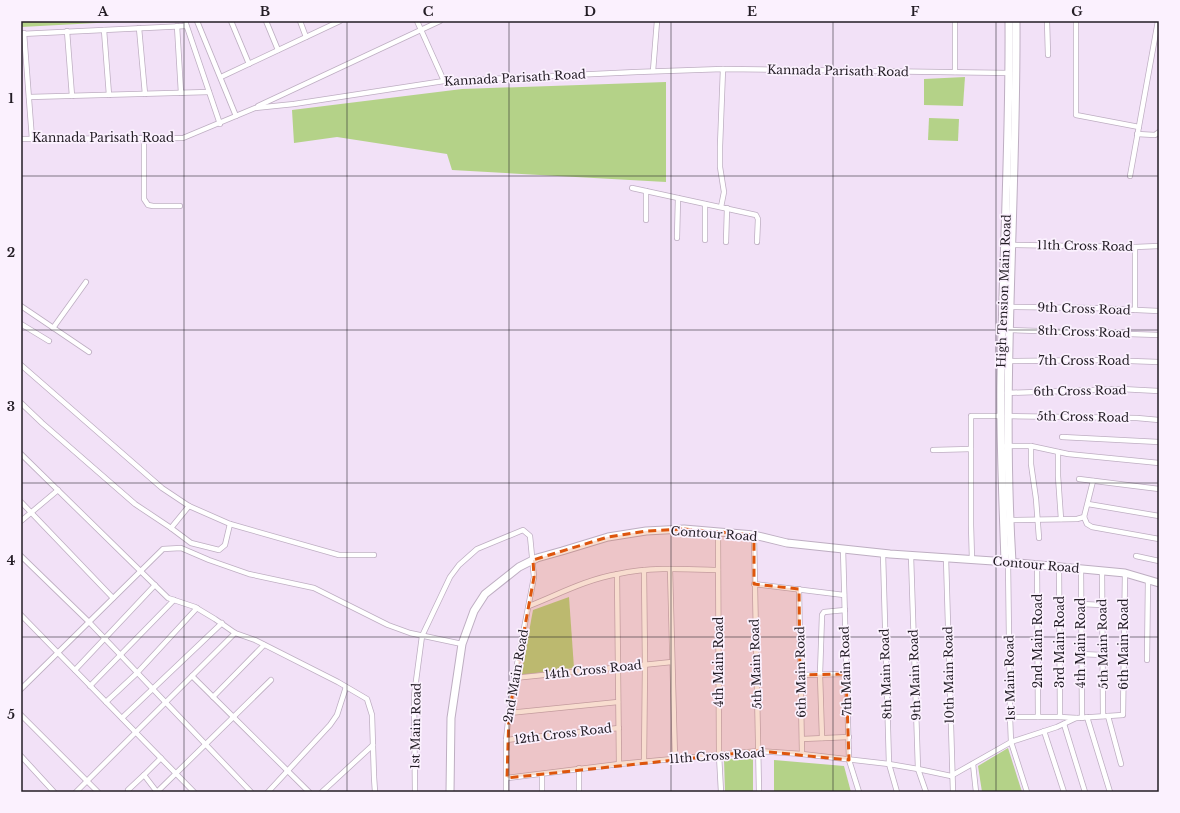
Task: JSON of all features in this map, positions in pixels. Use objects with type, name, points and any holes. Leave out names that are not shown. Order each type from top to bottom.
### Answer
[{"type":"main road","name":"High Tension Main Road","points":[[1008,562],[1004,446],[1004,393],[1013,73],[1009,21]]},
{"type":"main road","points":[[1004,393],[1008,361],[1012,245],[1013,73],[1016,21]]},
{"type":"main road","points":[[1004,446],[1010,520],[1008,562]]},
{"type":"main road","name":"Contour Road","points":[[450,792],[451,718],[462,644],[474,611],[485,594],[519,567],[533,560],[608,538],[646,531],[684,529],[754,535],[788,543],[883,554],[1037,564],[1125,573],[1159,583]]},
{"type":"street","points":[[197,21],[236,116]]},
{"type":"street","points":[[231,21],[249,64]]},
{"type":"street","points":[[266,21],[278,50]]},
{"type":"street","points":[[300,21],[306,37]]},
{"type":"street","points":[[221,77],[306,37],[332,23],[340,21]]},
{"type":"street","points":[[417,21],[444,81]]},
{"type":"street","points":[[255,108],[440,21]]},
{"type":"street","points":[[653,71],[657,21]]},
{"type":"street","points":[[955,21],[955,72]]},
{"type":"street","points":[[1047,21],[1048,55]]},
{"type":"street","points":[[1076,21],[1076,115],[1139,127]]},
{"type":"street","points":[[1130,176],[1137,134],[1158,34],[1158,21]]},
{"type":"street","points":[[32,139],[23,34],[177,26],[186,23],[220,124]]},
{"type":"street","points":[[177,26],[181,93]]},
{"type":"street","points":[[139,28],[145,94]]},
{"type":"street","points":[[104,30],[109,95]]},
{"type":"street","points":[[67,31],[72,96]]},
{"type":"street","points":[[721,207],[724,192],[720,160],[723,69]]},
{"type":"street","name":"Kannada Parisath Road","points":[[21,139],[183,138],[220,124],[255,108],[294,104],[444,81],[723,69],[1013,73]]},
{"type":"street","points":[[29,97],[209,92]]},
{"type":"street","points":[[1137,134],[1155,135],[1159,132]]},
{"type":"street","points":[[144,138],[144,200],[148,205],[153,206],[180,206]]},
{"type":"street","points":[[632,188],[756,215],[758,217],[757,242]]},
{"type":"street","points":[[646,191],[646,220]]},
{"type":"street","points":[[677,238],[678,198]]},
{"type":"street","points":[[705,204],[705,240]]},
{"type":"street","points":[[726,242],[727,208]]},
{"type":"street","name":"11th Cross Road","points":[[1012,245],[1159,246]]},
{"type":"street","points":[[1135,310],[1136,247]]},
{"type":"street","points":[[53,328],[86,282]]},
{"type":"street","points":[[21,306],[89,352]]},
{"type":"street","name":"9th Cross Road","points":[[1010,307],[1093,308],[1159,311]]},
{"type":"street","points":[[21,324],[49,341]]},
{"type":"street","name":"8th Cross Road","points":[[1009,330],[1159,335]]},
{"type":"street","name":"7th Cross Road","points":[[1008,361],[1102,360],[1159,362]]},
{"type":"street","points":[[22,368],[162,488],[189,506],[230,524],[339,554],[374,555]]},
{"type":"street","name":"6th Cross Road","points":[[1004,393],[1121,389],[1159,391]]},
{"type":"street","points":[[21,404],[135,504],[191,543],[219,550],[225,545],[230,524]]},
{"type":"street","name":"5th Cross Road","points":[[971,449],[971,416],[1136,418],[1159,420]]},
{"type":"street","points":[[1062,437],[1159,442]]},
{"type":"street","points":[[1004,446],[1031,446],[1068,454],[1159,463]]},
{"type":"street","points":[[1031,446],[1031,464],[1039,538]]},
{"type":"street","points":[[933,450],[971,449],[972,560]]},
{"type":"street","points":[[1058,452],[1061,519]]},
{"type":"street","points":[[21,454],[168,598],[197,608],[222,623],[235,633],[264,645],[367,699],[372,715],[375,792]]},
{"type":"street","points":[[1079,479],[1159,489]]},
{"type":"street","points":[[1093,481],[1084,517],[1087,524],[1092,527],[1159,539]]},
{"type":"street","points":[[21,521],[58,490]]},
{"type":"street","points":[[21,502],[113,598]]},
{"type":"street","points":[[1088,504],[1159,516]]},
{"type":"street","points":[[171,528],[189,506]]},
{"type":"street","points":[[1010,520],[1084,517]]},
{"type":"street","name":"1st Main Road","points":[[415,792],[414,696],[422,636],[450,577],[459,565],[477,549],[523,530],[530,536],[533,560]]},
{"type":"street","name":"4th Main Road","points":[[718,532],[719,755],[722,792]]},
{"type":"street","name":"5th Main Road","points":[[754,535],[759,792]]},
{"type":"street","points":[[21,689],[163,549],[181,548],[249,574],[314,588],[388,625],[410,633],[462,644]]},
{"type":"street","name":"7th Main Road","points":[[843,549],[849,760],[858,792]]},
{"type":"street","name":"8th Main Road","points":[[883,554],[889,764],[898,792]]},
{"type":"street","points":[[21,556],[89,622],[251,792]]},
{"type":"street","name":"9th Main Road","points":[[911,556],[918,769],[926,792]]},
{"type":"street","points":[[1136,556],[1159,561]]},
{"type":"street","name":"10th Main Road","points":[[946,558],[951,776],[953,792]]},
{"type":"street","name":"2nd Main Road","points":[[506,792],[506,740],[509,713],[514,678],[534,577],[533,560]]},
{"type":"street","name":"1st Main Road","points":[[1008,562],[1010,718],[1012,742],[1027,792]]},
{"type":"street","name":"2nd Main Road","points":[[1037,564],[1038,717]]},
{"type":"street","name":"3rd Main Road","points":[[1057,727],[1060,567]]},
{"type":"street","points":[[670,569],[676,759]]},
{"type":"street","name":"4th Main Road","points":[[1079,718],[1081,569]]},
{"type":"street","points":[[529,606],[594,580],[617,574],[644,570],[718,570]]},
{"type":"street","points":[[644,570],[644,762]]},
{"type":"street","name":"5th Main Road","points":[[1102,571],[1103,655],[1106,716],[1122,764]]},
{"type":"street","name":"6th Main Road","points":[[1106,716],[1124,715],[1125,573]]},
{"type":"street","points":[[617,574],[618,764]]},
{"type":"street","points":[[1148,580],[1148,660]]},
{"type":"street","points":[[754,584],[844,595]]},
{"type":"street","points":[[75,670],[155,585]]},
{"type":"street","name":"6th Main Road","points":[[799,589],[802,754]]},
{"type":"street","points":[[90,686],[174,600]]},
{"type":"street","points":[[1081,604],[1102,605]]},
{"type":"street","points":[[106,702],[137,672],[197,608]]},
{"type":"street","points":[[822,738],[820,674],[822,613],[845,610]]},
{"type":"street","points":[[21,615],[194,792]]},
{"type":"street","points":[[122,718],[222,623]]},
{"type":"street","points":[[76,792],[235,633]]},
{"type":"street","points":[[213,697],[264,645]]},
{"type":"street","points":[[1080,654],[1103,655]]},
{"type":"street","name":"14th Cross Road","points":[[514,678],[672,662]]},
{"type":"street","points":[[800,674],[846,674]]},
{"type":"street","points":[[192,676],[309,792]]},
{"type":"street","points":[[144,774],[157,792],[205,743],[271,680]]},
{"type":"street","points":[[268,792],[330,725],[337,715],[346,687]]},
{"type":"street","points":[[509,713],[618,702]]},
{"type":"street","points":[[21,715],[98,792]]},
{"type":"street","points":[[1010,718],[1087,718],[1106,716]]},
{"type":"street","points":[[951,776],[1012,742],[1079,718]]},
{"type":"street","points":[[1087,718],[1110,792]]},
{"type":"street","points":[[1064,724],[1085,792]]},
{"type":"street","name":"12th Cross Road","points":[[506,740],[619,728]]},
{"type":"street","points":[[1044,731],[1064,792]]},
{"type":"street","points":[[802,739],[848,737]]},
{"type":"street","points":[[322,792],[373,745]]},
{"type":"street","name":"11th Cross Road","points":[[507,778],[579,768],[759,751],[802,754],[889,764],[951,776]]},
{"type":"street","points":[[21,756],[54,792]]},
{"type":"street","points":[[128,790],[161,758]]},
{"type":"street","points":[[973,764],[976,792]]},
{"type":"street","points":[[579,768],[579,792]]},
{"type":"street","points":[[542,774],[542,792]]},
{"type":"highlighted area","points":[[684,529],[754,535],[754,584],[799,589],[800,675],[846,674],[849,760],[759,751],[507,778],[509,713],[534,577],[533,560],[537,558],[608,537],[646,531]]},
{"type":"green space","points":[[21,21],[134,21],[21,27]]},
{"type":"green space","points":[[965,77],[963,106],[924,105],[924,79]]},
{"type":"green space","points":[[666,82],[666,182],[452,170],[447,154],[337,137],[294,143],[292,110],[462,89]]},
{"type":"green space","points":[[929,118],[959,119],[958,141],[928,140]]},
{"type":"green space","points":[[569,597],[574,668],[521,675],[533,610]]},
{"type":"green space","points":[[1008,748],[1022,792],[982,792],[978,766]]},
{"type":"green space","points":[[753,758],[753,792],[725,792],[724,759]]},
{"type":"green space","points":[[774,760],[844,766],[851,792],[774,792]]}]
